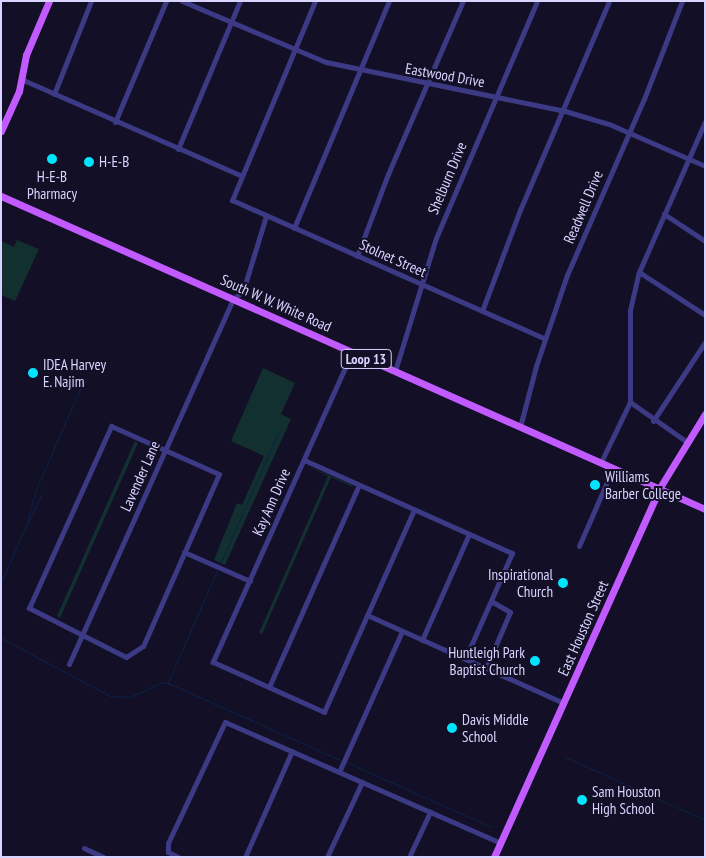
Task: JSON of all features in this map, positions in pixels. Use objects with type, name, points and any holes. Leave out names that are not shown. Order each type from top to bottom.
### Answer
[{"type":"main road","points":[[1,131],[21,79],[26,54],[49,1]]},
{"type":"main road","name":"South W. W. White Road","points":[[1,196],[705,510]]},
{"type":"main road","name":"East Houston Street","points":[[494,857],[659,489],[686,442],[705,414]]},
{"type":"street","points":[[54,94],[91,1]]},
{"type":"street","points":[[115,122],[166,1]]},
{"type":"street","name":"Eastwood Drive","points":[[182,1],[293,50],[359,71],[565,110],[629,133],[705,166]]},
{"type":"street","points":[[178,149],[240,1]]},
{"type":"street","points":[[21,79],[115,122],[240,175],[315,1]]},
{"type":"street","points":[[294,228],[389,1]]},
{"type":"street","points":[[357,256],[376,202],[463,1]]},
{"type":"street","name":"Shelburn Drive","points":[[395,371],[420,284],[445,213],[537,1]]},
{"type":"street","points":[[482,311],[517,219],[565,110],[609,1]]},
{"type":"street","name":"Readwell Drive","points":[[520,427],[545,339],[567,275],[629,133],[682,1]]},
{"type":"street","points":[[601,462],[630,402],[630,310],[640,272],[705,122]]},
{"type":"street","name":"Stolnet Street","points":[[240,175],[232,200],[545,339]]},
{"type":"street","points":[[664,214],[705,241]]},
{"type":"street","name":"Lavender Lane","points":[[69,664],[234,299],[243,290],[266,216]]},
{"type":"street","points":[[640,272],[705,314]]},
{"type":"street","points":[[653,420],[705,342]]},
{"type":"street","name":"Kay Ann Drive","points":[[269,687],[214,662],[352,352]]},
{"type":"street","points":[[630,402],[686,442]]},
{"type":"street","points":[[111,426],[165,450],[219,474],[143,646],[131,656],[114,654],[29,608],[111,426]]},
{"type":"street","points":[[304,460],[512,554],[465,659]]},
{"type":"street","points":[[579,546],[613,468]]},
{"type":"street","points":[[359,485],[269,687],[324,712],[414,510]]},
{"type":"street","points":[[422,640],[469,534]]},
{"type":"street","points":[[184,552],[250,582]]},
{"type":"street","points":[[486,668],[510,612],[491,601]]},
{"type":"street","points":[[367,615],[564,703]]},
{"type":"street","points":[[339,772],[402,631]]},
{"type":"street","points":[[178,857],[168,852],[168,842],[225,722],[500,843]]},
{"type":"street","points":[[245,857],[292,751]]},
{"type":"street","points":[[328,857],[362,782]]},
{"type":"street","points":[[409,857],[430,812]]},
{"type":"street","points":[[84,848],[103,857]]},
{"type":"green space","points":[[17,240],[39,249],[15,301],[1,295],[1,241],[14,247]]},
{"type":"green space","points":[[263,368],[295,383],[281,414],[291,419],[225,565],[214,560],[237,503],[242,505],[264,456],[231,441]]},
{"type":"green space","points":[[135,441],[138,443],[60,618],[57,616]]},
{"type":"green space","points":[[307,466],[353,487],[331,477],[262,634],[259,633],[328,476]]},
{"type":"waterway","points":[[1,582],[26,526],[36,489],[85,378]]},
{"type":"waterway","points":[[221,562],[280,428]]},
{"type":"waterway","points":[[28,522],[42,493]]},
{"type":"waterway","points":[[168,682],[217,571]]},
{"type":"waterway","points":[[1,638],[110,696],[130,697],[162,682],[168,683],[342,761]]},
{"type":"waterway","points":[[565,757],[705,820]]},
{"type":"waterway","points":[[346,762],[491,827]]},
{"type":"place","name":"H-E-B Pharmacy","points":[[52,159]]},
{"type":"place","name":"H-E-B","points":[[89,162]]},
{"type":"place","name":"IDEA Harvey E. Najim","points":[[33,373]]},
{"type":"place","name":"Williams Barber College","points":[[595,485]]},
{"type":"place","name":"Inspirational Church","points":[[563,583]]},
{"type":"place","name":"Huntleigh Park Baptist Church","points":[[535,661]]},
{"type":"place","name":"Davis Middle School","points":[[452,728]]},
{"type":"place","name":"Sam Houston High School","points":[[582,800]]}]
